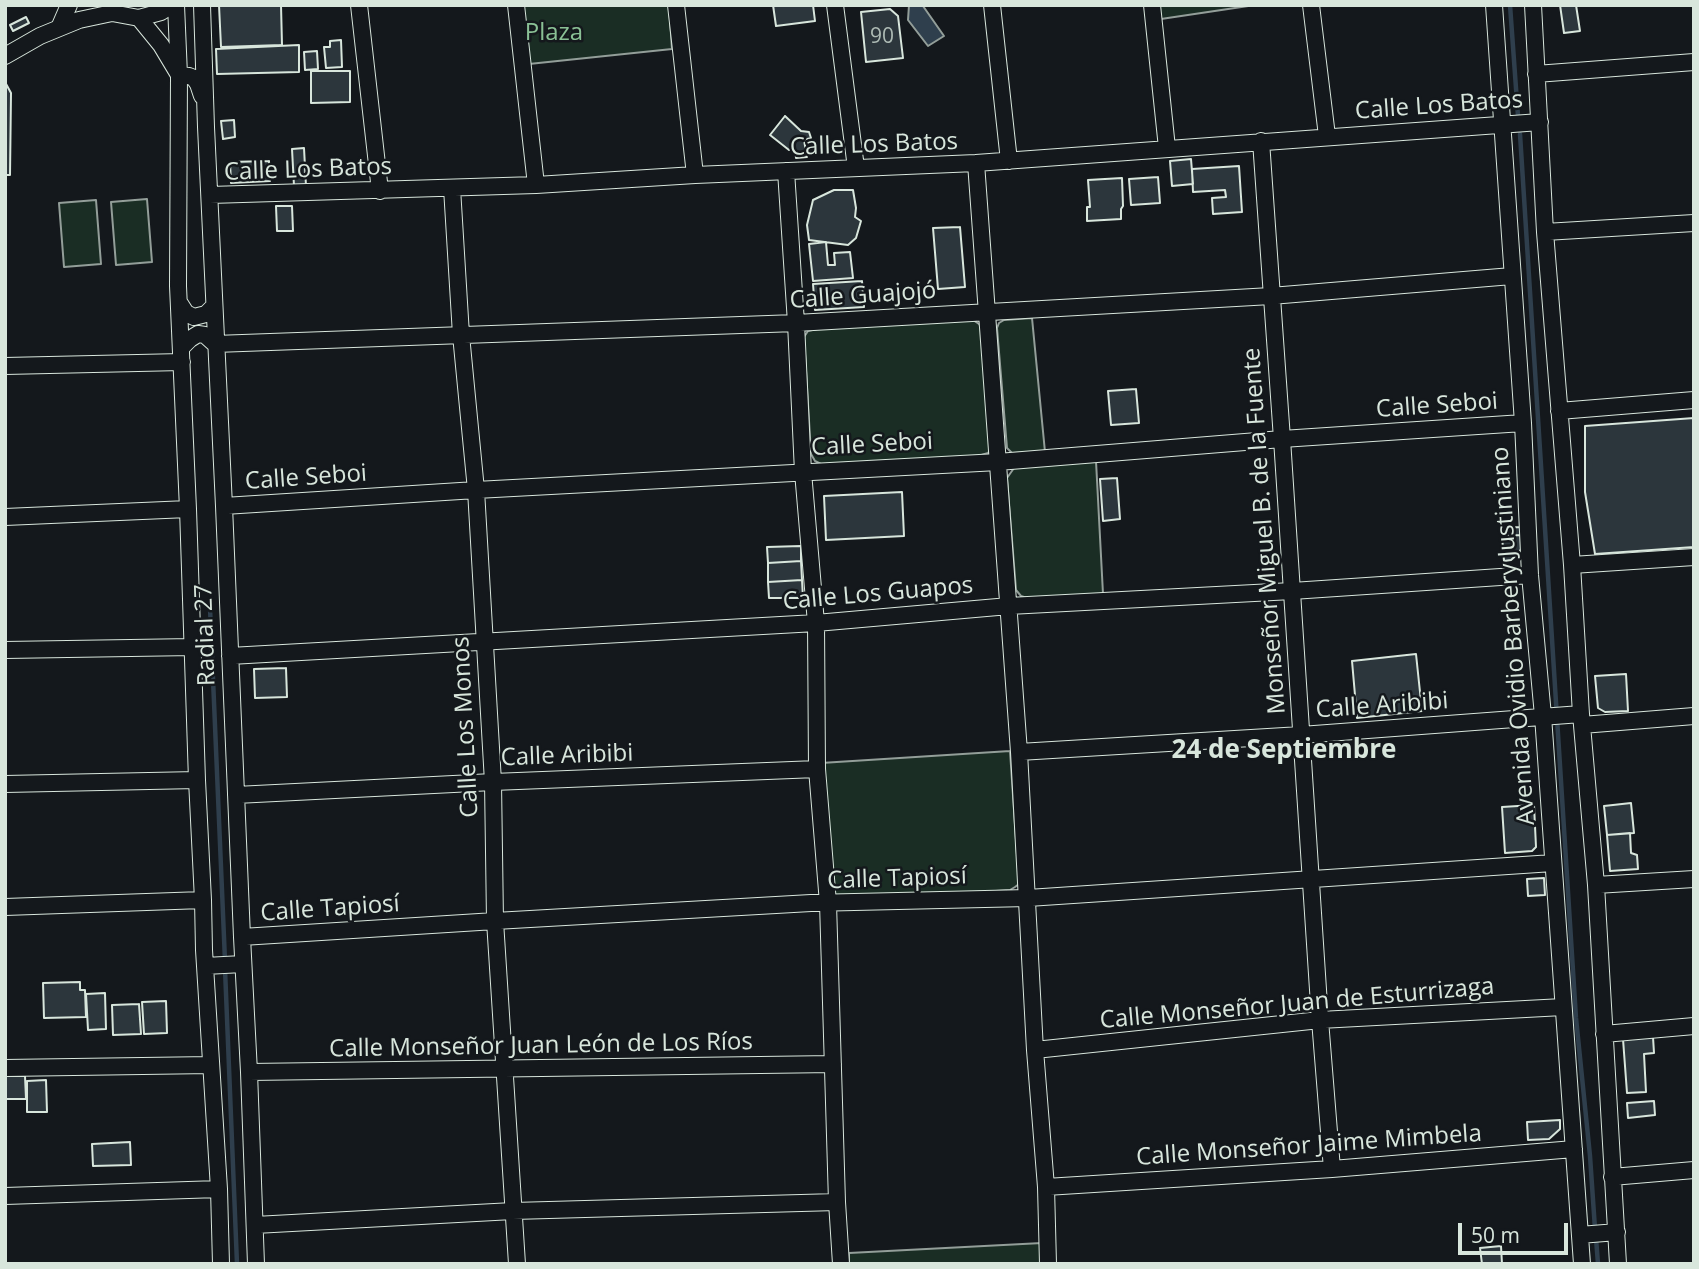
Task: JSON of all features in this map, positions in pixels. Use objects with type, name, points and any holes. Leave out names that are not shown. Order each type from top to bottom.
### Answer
[{"type":"street","points":[[59,28],[69,5]]},
{"type":"street","points":[[5,56],[40,36],[105,9],[139,18],[174,5]]},
{"type":"street","name":"Radial 27","points":[[174,5],[179,75],[179,302],[197,780],[203,900],[210,966],[211,1065],[222,1264]]},
{"type":"street","name":"Radial 27","points":[[202,5],[242,937],[239,964],[249,1072],[256,1264]]},
{"type":"street","points":[[359,5],[380,191]]},
{"type":"street","points":[[516,5],[536,185]]},
{"type":"street","points":[[676,5],[695,175]]},
{"type":"street","points":[[835,5],[856,169]]},
{"type":"street","points":[[992,5],[1009,161]]},
{"type":"street","points":[[1152,5],[1167,148]]},
{"type":"street","points":[[1311,5],[1327,136]]},
{"type":"street","name":"Avenida Ovidio Barbery Justiniano","points":[[1494,5],[1523,423],[1530,575],[1546,716],[1552,863],[1583,1235],[1582,1264]]},
{"type":"street","points":[[1533,5],[1545,232],[1572,565],[1579,718],[1596,885],[1614,1232],[1618,1264]]},
{"type":"street","points":[[139,18],[161,45],[179,75],[194,78],[205,107]]},
{"type":"street","points":[[1536,74],[1694,62]]},
{"type":"street","name":"Calle Los Batos","points":[[210,195],[536,185],[976,163],[1540,122]]},
{"type":"street","name":"Monseñor Miguel B. de la Fuente","points":[[1261,141],[1332,1169]]},
{"type":"street","points":[[976,163],[1019,752],[1035,1050],[1046,1187],[1048,1264]]},
{"type":"street","points":[[786,171],[803,472],[816,622],[817,769],[828,903],[841,1264]]},
{"type":"street","name":"Calle Los Monos","points":[[452,188],[461,335],[476,490],[493,782],[495,921],[517,1264]]},
{"type":"street","points":[[1545,232],[1694,223]]},
{"type":"street","name":"Calle Guajojó","points":[[182,355],[198,334],[205,335],[215,344],[796,323],[1271,296],[1512,276]]},
{"type":"street","points":[[179,302],[186,313],[194,317],[206,314],[214,306]]},
{"type":"street","points":[[5,366],[182,355]]},
{"type":"street","points":[[1559,411],[1694,400]]},
{"type":"street","name":"Calle Seboi","points":[[224,506],[998,461],[1523,423]]},
{"type":"street","points":[[5,517],[188,509]]},
{"type":"street","points":[[1572,565],[1694,557]]},
{"type":"street","name":"Calle Los Guapos","points":[[230,656],[816,622],[1009,606],[1530,575]]},
{"type":"street","points":[[5,650],[193,647]]},
{"type":"street","name":"Calle Aribibi","points":[[1019,752],[1301,735],[1546,716],[1694,716]]},
{"type":"street","name":"Calle Aribibi","points":[[236,795],[817,769]]},
{"type":"street","points":[[5,784],[197,780]]},
{"type":"street","name":"Calle Tapiosí","points":[[242,937],[828,903],[1028,898],[1552,863]]},
{"type":"street","points":[[1596,885],[1694,879]]},
{"type":"street","points":[[5,907],[203,900]]},
{"type":"street","points":[[210,966],[239,964]]},
{"type":"street","name":"Calle Monseñor Juan de Esturrizaga","points":[[1035,1050],[1320,1020],[1563,1007]]},
{"type":"street","points":[[1604,1034],[1694,1026]]},
{"type":"street","points":[[5,1068],[211,1065]]},
{"type":"street","name":"Calle Monseñor Juan León de Los Ríos","points":[[249,1072],[833,1065]]},
{"type":"street","name":"Calle Monseñor Jaime Mimbela","points":[[1046,1187],[1332,1169],[1574,1149]]},
{"type":"street","points":[[1612,1177],[1694,1170]]},
{"type":"street","points":[[5,1196],[219,1189]]},
{"type":"street","points":[[255,1225],[513,1211],[837,1202]]},
{"type":"street","points":[[1583,1235],[1614,1232]]},
{"type":"green space","name":"Plaza","points":[[523,5],[669,5],[672,49],[529,64]]},
{"type":"green space","points":[[1159,5],[1255,5],[1161,19]]},
{"type":"green space","points":[[147,199],[152,262],[116,265],[111,202]]},
{"type":"green space","points":[[96,200],[101,264],[64,267],[59,203]]},
{"type":"green space","points":[[1032,318],[1045,452],[1012,453],[1007,448],[997,328],[1004,320]]},
{"type":"green space","points":[[973,320],[983,330],[990,450],[988,453],[978,456],[823,465],[815,461],[811,454],[804,337],[808,331]]},
{"type":"green space","points":[[1096,461],[1103,594],[1027,598],[1021,596],[1016,590],[1007,478],[1014,468]]},
{"type":"green space","points":[[1010,751],[1019,884],[1010,890],[839,902],[833,896],[821,763]]},
{"type":"green space","points":[[1042,1243],[1042,1264],[849,1264],[849,1253]]},
{"type":"water","points":[[909,5],[923,6],[944,36],[928,46],[908,20]]},
{"type":"building","points":[[219,5],[281,5],[282,45],[221,47]]},
{"type":"building","points":[[773,5],[813,5],[815,21],[776,26]]},
{"type":"building","points":[[1560,5],[1576,5],[1580,31],[1564,33]]},
{"type":"building","points":[[890,9],[898,16],[903,58],[866,62],[861,12]]},
{"type":"building","points":[[26,17],[29,23],[13,31],[10,25]]},
{"type":"building","points":[[341,40],[342,67],[326,68],[324,47],[330,47],[330,41]]},
{"type":"building","points":[[299,45],[299,72],[217,74],[216,49]]},
{"type":"building","points":[[317,51],[318,69],[305,70],[304,52]]},
{"type":"building","points":[[311,71],[350,71],[350,102],[311,103]]},
{"type":"building","points":[[5,82],[11,93],[10,175],[5,175]]},
{"type":"building","points":[[785,116],[801,131],[809,132],[811,138],[804,140],[807,157],[796,158],[795,149],[789,150],[770,135]]},
{"type":"building","points":[[234,120],[235,137],[223,139],[221,121]]},
{"type":"building","points":[[304,148],[306,186],[294,186],[292,149]]},
{"type":"building","points":[[1191,159],[1193,184],[1172,186],[1170,161]]},
{"type":"building","points":[[269,161],[270,181],[231,183],[230,162]]},
{"type":"building","points":[[1239,166],[1242,212],[1213,214],[1212,198],[1226,197],[1225,190],[1193,192],[1192,169]]},
{"type":"building","points":[[1158,177],[1160,203],[1131,205],[1129,179]]},
{"type":"building","points":[[1122,178],[1121,219],[1087,221],[1087,207],[1090,207],[1088,180]]},
{"type":"building","points":[[834,190],[853,190],[855,217],[861,221],[856,238],[848,245],[809,240],[807,225],[813,200]]},
{"type":"building","points":[[276,206],[292,206],[293,231],[277,231]]},
{"type":"building","points":[[960,227],[965,287],[938,289],[933,228]]},
{"type":"building","points":[[826,242],[828,265],[835,265],[834,253],[850,252],[853,278],[813,281],[809,244]]},
{"type":"building","points":[[862,281],[864,307],[815,310],[813,284]]},
{"type":"building","points":[[1136,389],[1139,423],[1111,425],[1108,391]]},
{"type":"building","points":[[1694,418],[1694,547],[1595,554],[1585,492],[1585,426]]},
{"type":"building","points":[[1117,478],[1120,519],[1103,521],[1100,479]]},
{"type":"building","points":[[902,492],[904,536],[826,540],[824,496]]},
{"type":"building","points":[[1520,527],[1521,535],[1502,536],[1501,528]]},
{"type":"building","points":[[1521,535],[1522,547],[1519,553],[1511,560],[1504,561],[1502,536]]},
{"type":"building","points":[[801,546],[801,561],[768,563],[767,547]]},
{"type":"building","points":[[801,561],[802,580],[768,582],[768,563]]},
{"type":"building","points":[[802,580],[803,598],[769,598],[768,582]]},
{"type":"building","points":[[1416,654],[1422,711],[1357,718],[1352,661]]},
{"type":"building","points":[[286,668],[287,697],[255,698],[254,669]]},
{"type":"building","points":[[1626,674],[1628,711],[1605,712],[1598,708],[1595,676]]},
{"type":"building","points":[[1631,803],[1634,833],[1607,835],[1604,806]]},
{"type":"building","points":[[1534,805],[1536,847],[1532,851],[1505,853],[1502,807]]},
{"type":"building","points":[[1630,833],[1631,853],[1637,855],[1638,869],[1610,871],[1607,835]]},
{"type":"building","points":[[1544,878],[1545,895],[1528,896],[1527,879]]},
{"type":"building","points":[[80,982],[80,990],[85,990],[86,1017],[44,1018],[43,983]]},
{"type":"building","points":[[105,993],[106,1029],[88,1030],[86,994]]},
{"type":"building","points":[[166,1001],[167,1033],[144,1034],[142,1002]]},
{"type":"building","points":[[139,1004],[141,1034],[113,1035],[112,1005]]},
{"type":"building","points":[[1653,1037],[1654,1053],[1644,1054],[1646,1092],[1627,1093],[1623,1039]]},
{"type":"building","points":[[5,1076],[25,1076],[26,1099],[5,1099]]},
{"type":"building","points":[[46,1080],[47,1112],[27,1112],[27,1081]]},
{"type":"building","points":[[1654,1101],[1655,1115],[1628,1118],[1627,1103]]},
{"type":"building","points":[[1560,1120],[1560,1129],[1549,1139],[1528,1140],[1527,1122]]},
{"type":"building","points":[[130,1142],[131,1165],[93,1166],[92,1144]]},
{"type":"building","points":[[1501,1246],[1502,1264],[1482,1264],[1480,1248]]},
{"type":"waterway","points":[[1510,5],[1518,116]]},
{"type":"waterway","points":[[1520,134],[1576,1018],[1595,1229]]},
{"type":"waterway","points":[[210,608],[225,961]]},
{"type":"waterway","points":[[225,969],[237,1264]]},
{"type":"waterway","points":[[1596,1238],[1598,1264]]},
{"type":"district","name":"24 de Septiembre","points":[[1284,751]]}]
